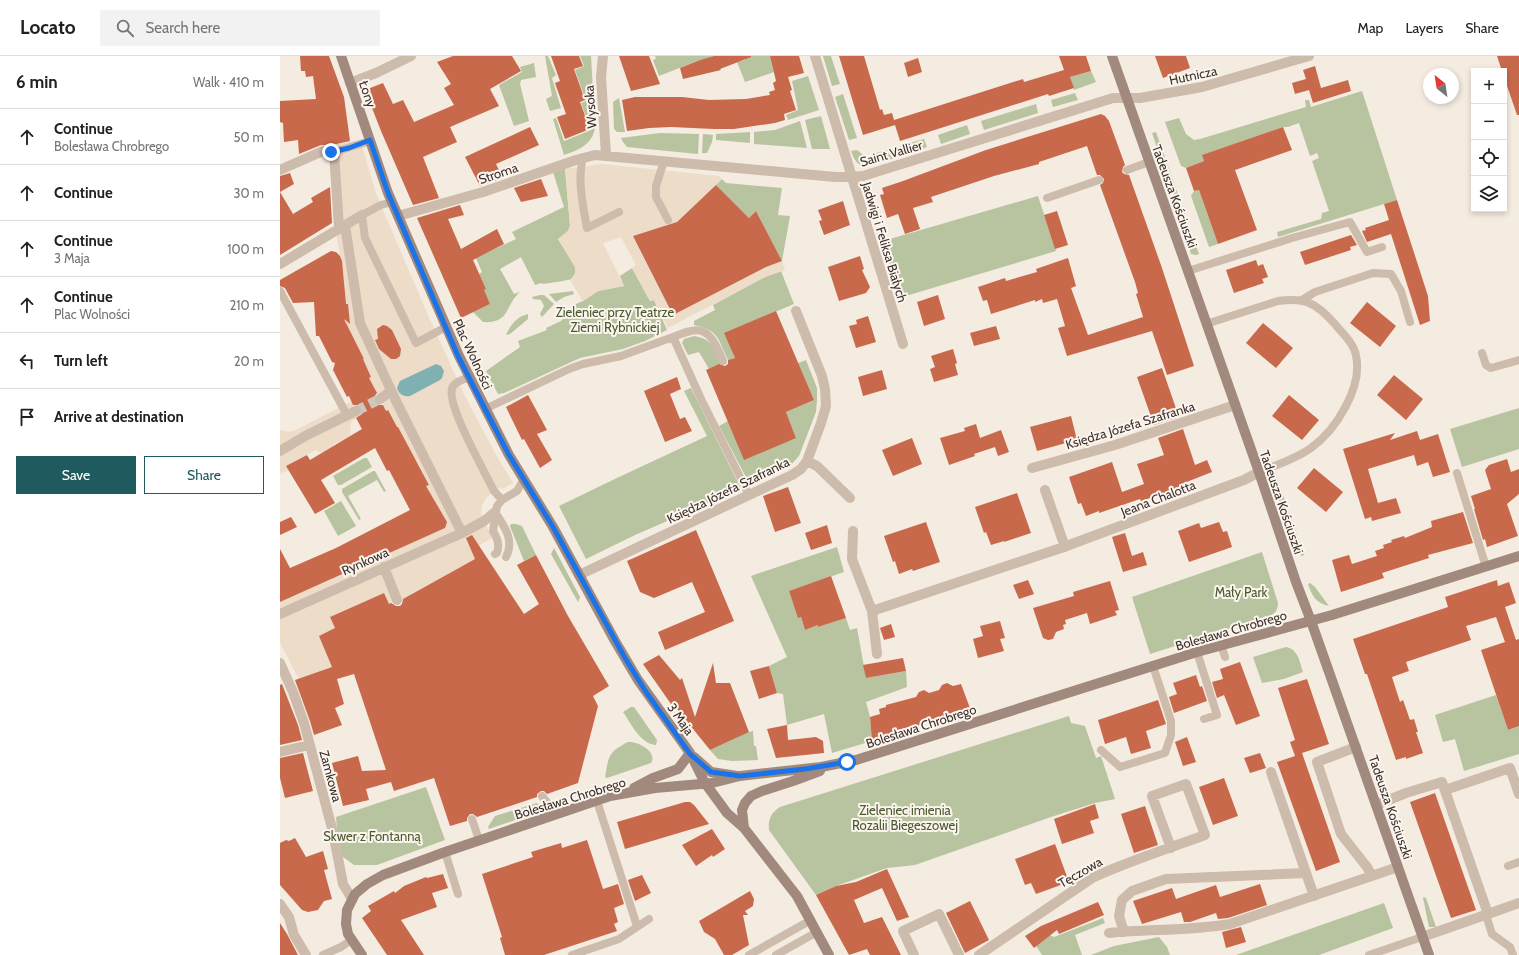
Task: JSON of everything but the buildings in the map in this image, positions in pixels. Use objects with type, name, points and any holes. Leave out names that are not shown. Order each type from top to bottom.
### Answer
[{"type":"street","name":"Łony","points":[[341,56],[370,140]]},
{"type":"street","points":[[350,83],[376,73],[411,56]]},
{"type":"street","name":"Wysoka","points":[[603,56],[601,77],[606,155]]},
{"type":"street","name":"Jadwigi i Feliksa Białych","points":[[815,56],[903,344]]},
{"type":"street","name":"Tadeusza Kościuszki","points":[[1112,56],[1259,472],[1296,582],[1429,955]]},
{"type":"street","name":"Hutnicza","points":[[1127,99],[1155,96],[1215,84],[1309,56]]},
{"type":"street","name":"Saint Vallier","points":[[606,155],[852,177],[874,173],[1099,102],[1114,98],[1127,99]]},
{"type":"street","name":"Plac Wolności","points":[[370,140],[384,184],[446,328],[469,377],[524,479],[578,572]]},
{"type":"street","points":[[280,170],[323,151],[334,152],[342,226],[360,324],[391,391],[462,533]]},
{"type":"street","name":"Stroma","points":[[398,216],[483,192],[583,158],[595,155],[606,155]]},
{"type":"street","points":[[280,264],[362,215]]},
{"type":"street","name":"Księdza Józefa Szafranka","points":[[578,572],[749,495],[801,469],[807,461],[826,406],[825,389],[822,376],[796,311]]},
{"type":"street","points":[[380,399],[391,391]]},
{"type":"street","name":"Księdza Józefa Szafranka","points":[[1032,468],[1122,442],[1235,405]]},
{"type":"street","points":[[280,451],[352,413]]},
{"type":"street","points":[[807,461],[818,466],[850,498]]},
{"type":"street","name":"Jeana Chalotta","points":[[872,611],[1065,547],[1259,472]]},
{"type":"street","points":[[1045,490],[1065,547]]},
{"type":"street","name":"Rynkowa","points":[[280,614],[462,533],[484,521],[495,512]]},
{"type":"street","points":[[853,531],[852,559],[872,611],[877,654]]},
{"type":"street","name":"Bolesława Chrobrego","points":[[351,940],[347,931],[347,910],[352,899],[363,887],[379,877],[445,852],[556,814],[597,801],[655,788],[723,781],[740,776],[837,764],[882,752],[1197,652],[1311,621],[1519,556]]},
{"type":"street","points":[[384,567],[397,600]]},
{"type":"street","name":"3 Maja","points":[[578,572],[631,669],[690,754],[705,783],[727,813],[744,828],[797,896],[829,955]]},
{"type":"street","name":"Zamkowa","points":[[280,663],[293,692],[304,723],[333,832],[343,884],[352,899]]},
{"type":"street","points":[[280,752],[309,745]]},
{"type":"street","points":[[1356,747],[1317,762],[1341,834],[1344,840],[1367,867],[1372,876]]},
{"type":"street","points":[[624,794],[653,778],[678,769],[690,754],[711,772],[740,776]]},
{"type":"street","points":[[744,828],[742,810],[745,803],[751,796],[762,791],[793,782],[837,764]]},
{"type":"street","points":[[1445,790],[1510,768],[1519,794]]},
{"type":"street","points":[[1271,772],[1314,896]]},
{"type":"street","points":[[1376,805],[1406,793],[1442,782],[1487,915]]},
{"type":"street","name":"Tęczowa","points":[[979,955],[1092,878],[1108,870],[1171,848],[1205,836],[1186,784],[1152,796],[1171,848]]},
{"type":"street","points":[[1109,934],[1230,924],[1398,867]]},
{"type":"street","points":[[1124,932],[1119,916],[1122,900],[1132,891],[1166,879],[1305,873]]},
{"type":"street","points":[[1422,937],[1519,903]]},
{"type":"street","points":[[280,904],[289,918],[294,935],[306,955]]},
{"type":"street","points":[[914,955],[903,931],[939,914],[959,955]]},
{"type":"street","points":[[351,940],[362,955]]},
{"type":"lane","points":[[334,152],[370,140]]},
{"type":"lane","points":[[583,158],[581,167],[582,204],[587,228],[619,212]]},
{"type":"lane","points":[[664,161],[656,186],[656,197],[668,220]]},
{"type":"lane","points":[[1127,170],[1149,162]]},
{"type":"lane","points":[[1047,198],[1099,180]]},
{"type":"lane","points":[[392,202],[381,205],[362,215],[365,238],[416,343],[446,328]]},
{"type":"lane","points":[[1188,271],[1292,238],[1350,222],[1367,252],[1382,247]]},
{"type":"lane","points":[[1302,300],[1315,292],[1373,273],[1391,274],[1401,292],[1410,322]]},
{"type":"lane","points":[[280,291],[352,413]]},
{"type":"lane","points":[[1206,324],[1278,301],[1302,300],[1313,304],[1322,311],[1349,341],[1357,356],[1356,374],[1349,400],[1340,418],[1329,431],[1310,448],[1259,472]]},
{"type":"lane","points":[[485,409],[569,369],[583,364],[621,356],[691,331],[704,332],[713,340],[723,361]]},
{"type":"lane","points":[[673,338],[691,379],[749,495]]},
{"type":"lane","points":[[1482,353],[1486,365],[1491,368],[1519,360]]},
{"type":"lane","points":[[469,377],[454,384],[452,389],[454,407],[494,491],[502,500]]},
{"type":"lane","points":[[1457,474],[1486,566]]},
{"type":"lane","points":[[495,554],[497,553],[498,539],[493,531],[497,506],[502,500],[517,491],[524,479]]},
{"type":"lane","points":[[495,512],[509,537],[510,546],[506,556]]},
{"type":"lane","points":[[1221,645],[1225,657]]},
{"type":"lane","points":[[1197,652],[1217,715],[1204,719]]},
{"type":"lane","points":[[1101,750],[1120,767],[1165,752],[1171,735],[1171,722],[1153,666]]},
{"type":"lane","points":[[542,796],[556,814]]},
{"type":"lane","points":[[597,801],[637,926]]},
{"type":"lane","points":[[472,819],[479,840]]},
{"type":"lane","points":[[445,852],[458,894]]},
{"type":"lane","points":[[1508,866],[1519,862]]},
{"type":"lane","points":[[1487,915],[1492,934],[1510,947],[1513,955]]},
{"type":"lane","points":[[572,955],[619,939],[649,919]]},
{"type":"lane","points":[[749,955],[810,920]]},
{"type":"lane","points":[[776,955],[817,932]]},
{"type":"lane","points":[[1369,955],[1379,953],[1422,937]]},
{"type":"lane","points":[[323,955],[341,947],[351,940]]},
{"type":"green space","points":[[545,56],[548,56],[556,75],[552,78],[561,108],[550,111],[546,99],[552,96]]},
{"type":"green space","points":[[580,56],[591,56],[595,127],[594,133],[584,146],[564,155],[553,119],[556,118],[564,141],[591,130],[581,103],[586,101],[575,70],[584,66]]},
{"type":"green space","points":[[655,56],[714,56],[659,76],[653,60],[656,59]]},
{"type":"green space","points":[[770,56],[774,72],[745,82],[737,62],[745,60],[745,57]]},
{"type":"green space","points":[[823,56],[831,56],[840,84],[832,86]]},
{"type":"green space","points":[[534,63],[536,77],[521,80],[520,84],[529,121],[514,126],[499,85],[522,72],[520,67]]},
{"type":"green space","points":[[1091,71],[1096,82],[1074,90],[1070,77]]},
{"type":"green space","points":[[808,76],[819,110],[788,120],[786,115],[798,110],[792,81]]},
{"type":"green space","points":[[1362,91],[1397,200],[1278,237],[1277,232],[1321,219],[1322,213],[1329,211],[1312,161],[1319,158],[1317,153],[1310,156],[1299,123],[1288,127],[1283,127],[1203,155],[1204,161],[1186,168],[1181,166],[1165,122],[1179,118],[1186,134],[1194,140],[1306,107],[1305,100],[1309,100],[1311,107]]},
{"type":"green space","points":[[1075,93],[1078,100],[1053,107],[1051,100]]},
{"type":"green space","points":[[843,94],[857,138],[849,140],[835,97]]},
{"type":"green space","points":[[619,98],[625,132],[617,132],[614,129],[613,102]]},
{"type":"green space","points":[[1036,104],[1038,113],[984,130],[981,121]]},
{"type":"green space","points":[[821,116],[830,149],[812,149],[805,120]]},
{"type":"green space","points":[[800,121],[807,148],[754,144],[754,132],[775,130]]},
{"type":"green space","points":[[967,125],[970,134],[941,144],[938,135]]},
{"type":"green space","points":[[750,132],[750,143],[716,140],[716,134]]},
{"type":"green space","points":[[1156,132],[1199,254],[1191,254],[1180,214],[1152,133]]},
{"type":"green space","points":[[660,133],[699,134],[698,154],[627,147],[621,138]]},
{"type":"green space","points":[[703,134],[713,135],[712,142],[707,153],[702,153]]},
{"type":"green space","points":[[924,139],[927,147],[903,155],[900,146]]},
{"type":"green space","points":[[895,148],[898,157],[875,164],[872,154]]},
{"type":"green space","points":[[857,150],[867,158],[870,165],[863,166],[858,163],[851,151]]},
{"type":"green space","points":[[565,169],[570,226],[568,231],[558,239],[575,267],[576,271],[572,279],[535,285],[521,257],[500,269],[514,294],[520,292],[515,297],[503,317],[492,322],[483,322],[473,312],[490,304],[481,292],[486,289],[479,274],[482,272],[476,258],[516,239],[512,232],[564,207],[553,172]]},
{"type":"green space","points":[[722,179],[726,183],[782,188],[778,215],[790,216],[782,261],[756,211],[749,218],[716,185]]},
{"type":"green space","points":[[1199,190],[1218,244],[1209,247],[1191,196],[1194,191]]},
{"type":"green space","points":[[1038,196],[1056,251],[899,298],[883,241]]},
{"type":"green space","name":"Zieleniec przy Teatrze Ziemi Rybnickiej","points":[[632,268],[650,301],[654,300],[667,330],[645,341],[623,349],[580,358],[504,393],[498,394],[486,371],[520,347],[518,341],[547,330],[546,328],[561,321],[573,306],[598,291],[624,286],[620,276]]},
{"type":"green space","points":[[781,271],[794,304],[725,333],[735,358],[728,360],[717,336],[702,327],[694,325],[694,321],[715,310],[713,305],[765,277]]},
{"type":"green space","points":[[573,291],[574,294],[564,297],[556,302],[549,294]]},
{"type":"green space","points":[[544,295],[554,304],[542,317],[540,314],[544,306],[541,300],[533,299],[532,297]]},
{"type":"green space","points":[[528,314],[528,319],[510,334],[506,335],[514,322],[520,317]]},
{"type":"green space","points":[[694,336],[705,339],[712,345],[721,364],[709,369],[699,352],[688,355],[682,343],[684,339]]},
{"type":"green space","points":[[806,360],[817,388],[817,400],[816,412],[799,456],[789,467],[754,482],[747,479],[719,426],[728,421],[796,438],[786,412],[814,400],[798,363]]},
{"type":"green space","points":[[691,388],[741,489],[635,535],[586,559],[559,506],[707,436],[684,391]]},
{"type":"green space","points":[[1519,408],[1519,449],[1462,467],[1450,429]]},
{"type":"green space","points":[[364,458],[367,458],[372,467],[341,485],[338,485],[333,476]]},
{"type":"green space","points":[[375,471],[386,491],[384,492],[377,480],[348,496],[361,519],[359,520],[342,492],[342,489]]},
{"type":"green space","points":[[1275,472],[1304,555],[1302,556],[1296,551],[1272,481],[1272,476]]},
{"type":"green space","points":[[341,501],[356,526],[338,536],[324,511]]},
{"type":"green space","points":[[511,524],[522,526],[536,555],[524,561],[510,526]]},
{"type":"green space","points":[[837,547],[844,572],[789,591],[798,617],[801,617],[805,630],[846,618],[850,630],[857,628],[866,678],[906,671],[907,687],[866,702],[870,717],[872,741],[832,753],[824,714],[787,725],[783,694],[777,693],[769,666],[787,657],[751,576]]},
{"type":"green space","points":[[554,548],[580,597],[578,602],[551,554]]},
{"type":"green space","name":"Mały Park","points":[[1262,552],[1278,603],[1277,610],[1273,614],[1150,654],[1132,597]]},
{"type":"green space","points":[[1310,583],[1315,587],[1329,606],[1321,603],[1315,598],[1308,584]]},
{"type":"green space","points":[[1286,647],[1290,648],[1296,653],[1303,672],[1284,679],[1262,683],[1253,657]]},
{"type":"green space","points":[[1496,695],[1508,730],[1519,726],[1519,754],[1464,771],[1455,739],[1443,742],[1435,715]]},
{"type":"green space","points":[[631,707],[634,707],[657,740],[656,745],[650,744],[641,737],[623,712]]},
{"type":"green space","name":"Zieleniec imienia Rozalii Biegeszowej","points":[[1069,716],[1071,723],[1085,726],[1096,758],[1101,756],[1115,799],[1095,803],[1051,817],[915,865],[887,868],[836,886],[816,895],[769,830],[771,817],[780,807]]},
{"type":"green space","points":[[753,731],[754,746],[756,746],[758,760],[732,761],[718,759],[710,750],[738,737],[737,735]]},
{"type":"green space","points":[[628,742],[637,743],[646,748],[652,755],[651,763],[607,778],[605,777],[610,755]]},
{"type":"green space","name":"Skwer z Fontanną","points":[[426,787],[445,840],[377,865],[354,865],[339,854],[336,817]]},
{"type":"green space","points":[[537,803],[544,810],[489,829],[488,827],[495,816]]},
{"type":"green space","points":[[1424,897],[1426,898],[1436,927],[1429,927]]},
{"type":"green space","points":[[1384,903],[1393,928],[1319,955],[1236,955]]},
{"type":"green space","points":[[1103,918],[1105,923],[1075,935],[1082,955],[1042,955],[1029,935],[1036,929],[1054,937]]},
{"type":"green space","points":[[1159,937],[1167,947],[1170,955],[1091,955],[1114,946]]},
{"type":"shaded area","points":[[360,140],[377,196],[431,322],[465,396],[496,455],[513,483],[502,489],[500,488],[494,491],[486,498],[482,506],[481,514],[492,538],[474,548],[475,559],[413,593],[413,599],[404,602],[402,598],[392,602],[394,607],[391,609],[384,593],[330,617],[335,628],[332,667],[299,679],[280,643],[280,602],[371,562],[447,523],[426,486],[429,484],[417,461],[415,462],[388,410],[386,411],[369,378],[371,377],[364,359],[347,329],[347,322],[349,322],[348,304],[345,304],[343,270],[334,222],[331,152],[333,145]]},
{"type":"shaded area","points":[[602,164],[719,176],[722,179],[677,222],[633,236],[636,242],[766,267],[782,261],[785,270],[765,277],[668,328],[654,300],[650,301],[632,268],[636,265],[621,237],[603,243],[624,286],[598,291],[583,301],[570,280],[575,274],[575,267],[558,239],[568,231],[570,226],[565,169]]},
{"type":"shaded area","points":[[352,401],[359,416],[351,422],[350,436],[322,453],[315,450],[288,465],[291,470],[280,473],[280,430],[289,432],[296,430]]},
{"type":"water","points":[[436,364],[441,366],[444,371],[440,380],[410,396],[402,395],[399,392],[397,388],[400,381]]},
{"type":"tunnel","points":[[356,411],[380,399]]},
{"type":"route","points":[[331,152],[349,148],[370,140],[384,184],[458,356],[485,409],[509,455],[553,527],[638,680],[690,754],[711,772],[740,776],[821,767],[847,762]]}]
